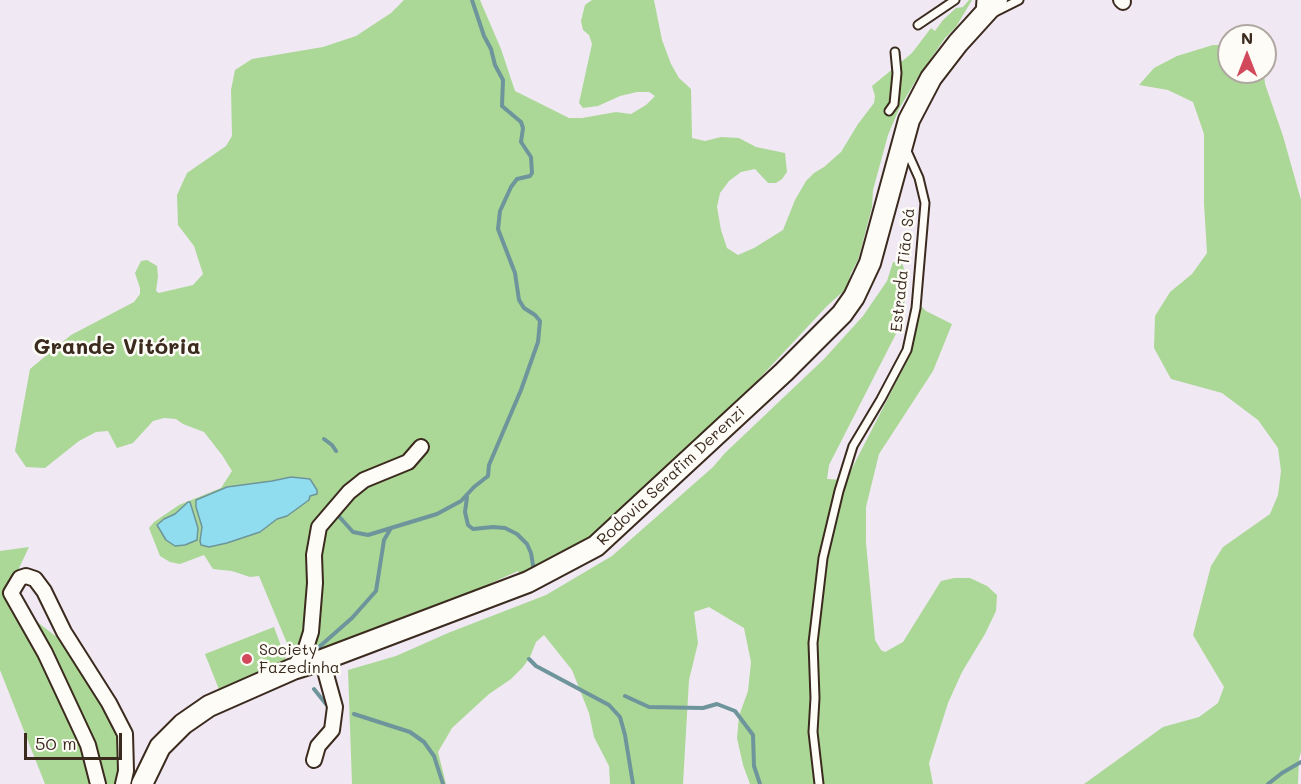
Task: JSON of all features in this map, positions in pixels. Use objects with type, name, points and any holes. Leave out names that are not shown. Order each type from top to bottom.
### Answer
[{"type":"main road","name":"Rodovia Serafim Derenzi","points":[[142,784],[160,747],[183,724],[208,706],[293,669],[528,582],[596,546],[784,372],[848,306],[870,264],[909,120],[931,78],[981,10],[1011,1]]},
{"type":"street","points":[[293,669],[305,651],[311,632],[315,582],[314,555],[319,527],[349,492],[364,480],[408,462],[421,447]]},
{"type":"street","points":[[98,784],[88,745],[45,653],[12,593],[14,585],[20,578],[26,576],[35,579],[44,591],[64,632],[125,734],[126,771],[123,784]]},
{"type":"street","points":[[314,760],[318,746],[332,730],[335,707],[322,660]]},
{"type":"lane","points":[[918,25],[955,0]]},
{"type":"lane","points":[[889,111],[894,104],[897,73],[896,52]]},
{"type":"lane","name":"Estrada Tião Sá","points":[[819,784],[813,732],[815,698],[813,643],[823,558],[839,491],[853,446],[907,350],[916,308],[925,203],[919,178],[902,141]]},
{"type":"green space","points":[[404,0],[480,0],[501,49],[515,91],[569,118],[582,118],[616,112],[631,114],[655,96],[649,92],[637,92],[620,96],[598,106],[583,108],[579,103],[592,44],[589,35],[583,30],[581,21],[585,5],[592,0],[654,0],[662,40],[671,64],[679,78],[691,89],[692,138],[705,141],[721,137],[739,138],[756,147],[785,153],[787,172],[776,183],[768,183],[755,169],[741,172],[729,181],[720,193],[717,207],[721,230],[727,248],[738,255],[783,230],[795,200],[806,181],[841,152],[874,103],[875,96],[872,86],[912,53],[931,28],[935,31],[956,8],[963,7],[969,0],[972,0],[956,27],[945,38],[916,80],[899,109],[888,135],[858,260],[847,288],[827,306],[757,381],[760,384],[622,511],[566,555],[519,573],[518,571],[294,660],[259,576],[250,577],[232,571],[213,569],[204,555],[180,564],[170,562],[160,556],[149,528],[154,522],[179,505],[221,488],[232,471],[204,432],[176,419],[164,418],[153,421],[133,443],[117,448],[108,431],[96,432],[79,441],[45,468],[26,467],[15,451],[30,369],[71,335],[134,302],[140,294],[135,273],[141,261],[147,260],[157,266],[156,291],[159,293],[193,285],[203,274],[194,246],[178,225],[177,195],[187,173],[226,146],[232,136],[231,90],[235,70],[252,59],[323,47],[356,36],[391,13]]},
{"type":"green space","points":[[1217,45],[1217,84],[1265,84],[1301,200],[1301,752],[1298,784],[1084,784],[1163,727],[1199,717],[1218,703],[1224,687],[1193,635],[1211,566],[1223,547],[1270,514],[1278,495],[1281,471],[1278,448],[1258,420],[1222,393],[1171,379],[1154,348],[1155,316],[1170,292],[1192,274],[1207,253],[1204,134],[1193,102],[1168,90],[1139,85],[1154,68],[1177,56]]},
{"type":"green space","points":[[893,262],[902,263],[908,280],[901,324],[829,465],[827,479],[846,480],[905,365],[919,304],[926,311],[952,324],[933,371],[879,454],[866,507],[866,543],[875,640],[881,650],[885,652],[903,642],[941,581],[970,578],[987,586],[997,595],[996,611],[962,672],[948,703],[929,763],[933,784],[750,784],[737,738],[739,716],[748,691],[751,662],[744,628],[709,607],[694,612],[698,643],[689,680],[683,784],[610,784],[609,766],[594,737],[589,713],[572,670],[544,635],[536,642],[523,667],[452,728],[438,752],[446,784],[352,784],[348,670],[396,656],[546,595],[612,556],[713,467],[824,359],[863,316],[887,281]]},
{"type":"green space","points":[[29,547],[19,568],[17,590],[27,614],[58,638],[79,659],[123,744],[118,784],[45,784],[0,670],[0,551]]},
{"type":"green space","name":"Society Fazedinha","points":[[274,627],[288,665],[220,692],[205,654]]},
{"type":"water","points":[[291,477],[310,479],[317,494],[310,496],[309,500],[287,516],[277,519],[260,532],[209,547],[201,545],[202,527],[196,500],[227,487]]},
{"type":"water","points":[[190,502],[198,528],[197,540],[175,546],[166,540],[157,525],[175,514]]},
{"type":"waterway","points":[[335,512],[353,532],[368,535],[437,514],[461,501],[488,476],[489,465],[521,390],[538,342],[540,321],[524,308],[519,300],[515,273],[498,229],[500,211],[511,187],[517,179],[530,176],[532,173],[531,157],[521,142],[523,128],[521,122],[502,106],[503,80],[495,65],[472,0]]},
{"type":"waterway","points":[[324,439],[336,451]]},
{"type":"waterway","points":[[467,497],[465,512],[468,525],[473,529],[505,528],[517,534],[527,544],[534,571]]},
{"type":"waterway","points":[[310,655],[352,618],[376,591],[384,540],[391,528]]},
{"type":"waterway","points":[[529,659],[536,666],[609,705],[620,717],[633,784]]},
{"type":"waterway","points":[[314,689],[326,704]]},
{"type":"waterway","points":[[625,696],[649,707],[703,708],[717,704],[735,711],[753,735],[754,766],[760,784]]},
{"type":"waterway","points":[[354,714],[410,732],[424,742],[434,756],[443,784]]},
{"type":"waterway","points":[[1268,784],[1301,762]]},
{"type":"place","name":"Society Fazedinha","points":[[247,659]]},
{"type":"district","name":"Grande Vitória","points":[[117,347]]}]
